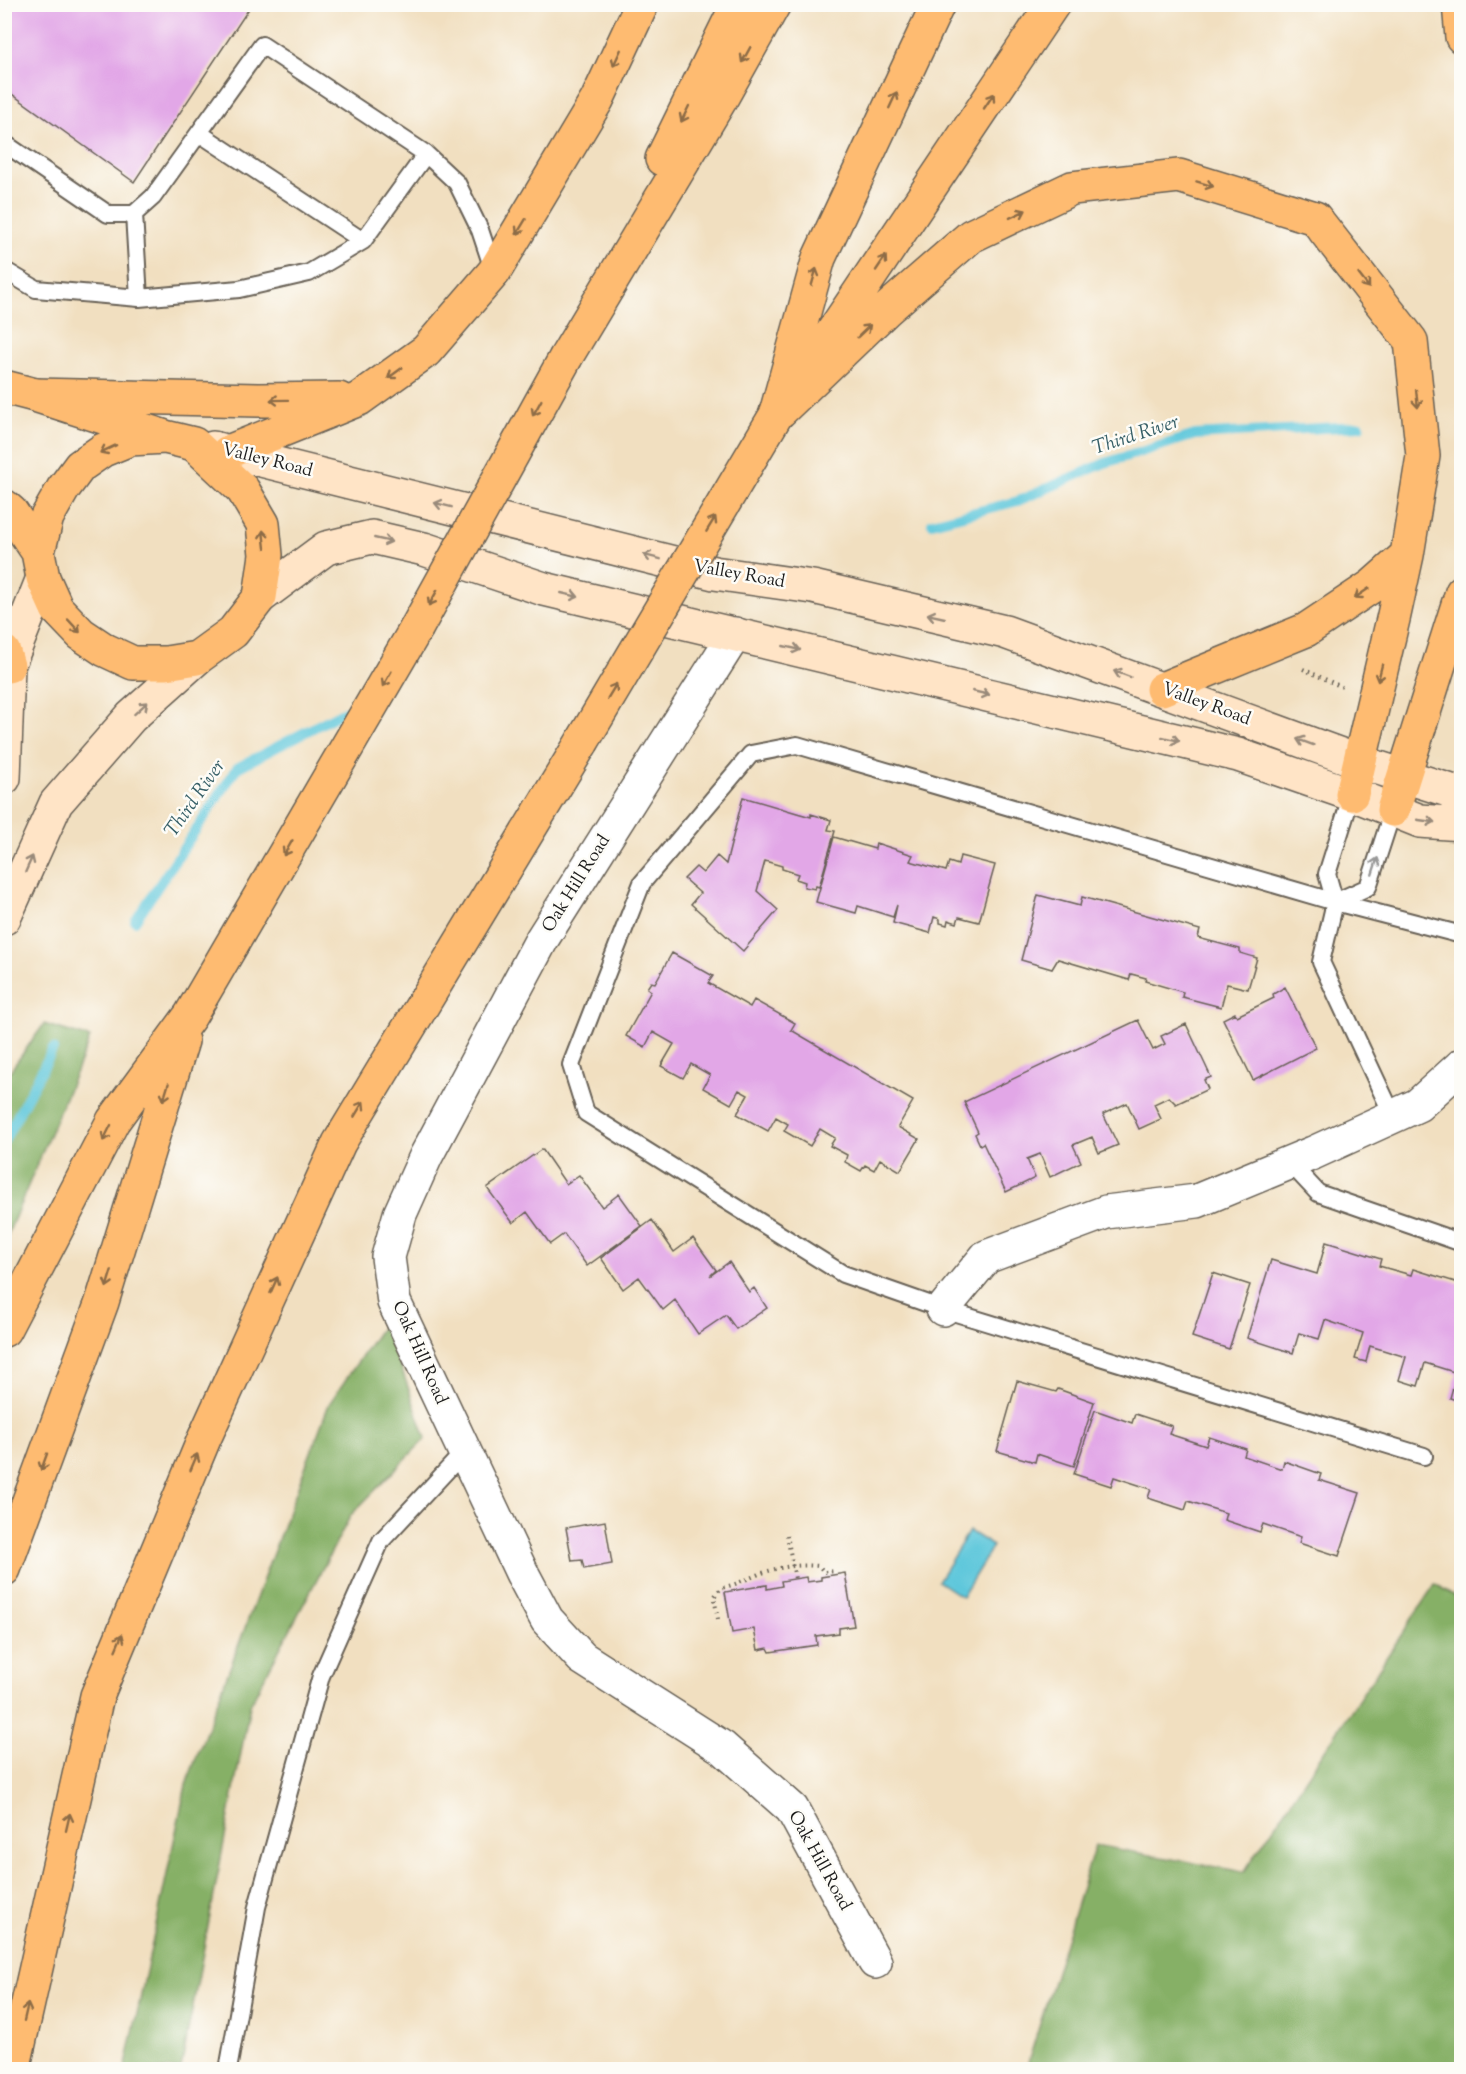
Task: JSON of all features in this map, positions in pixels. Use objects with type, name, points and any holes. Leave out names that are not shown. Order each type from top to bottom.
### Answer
[{"type":"main road","points":[[228,452],[359,399],[426,351],[494,272],[597,100],[642,4]]},
{"type":"main road","points":[[566,357],[738,4]]},
{"type":"main road","points":[[4,1330],[113,1121],[190,1016],[416,629],[566,357],[722,97],[774,4]]},
{"type":"main road","points":[[776,415],[819,258],[938,4]]},
{"type":"main road","points":[[13,2070],[96,1696],[204,1439],[339,1143],[582,742],[776,415],[865,287],[1053,4]]},
{"type":"main road","points":[[1459,4],[1461,37]]},
{"type":"main road","points":[[776,415],[886,310],[971,236],[1072,188],[1179,176],[1315,218],[1411,341],[1423,456],[1407,555],[1352,794]]},
{"type":"main road","points":[[20,391],[258,400],[359,399]]},
{"type":"main road","name":"Valley Road","points":[[20,391],[179,440],[714,573],[813,587],[1005,632],[1360,762],[1448,790],[1461,799]]},
{"type":"main road","points":[[4,778],[6,659],[41,565],[47,517],[80,466],[104,450],[130,439],[179,440],[243,489],[262,524],[266,555],[260,597],[233,632],[197,658],[131,717],[56,803],[4,918]]},
{"type":"main road","points":[[4,506],[11,512],[41,565],[57,609],[81,634],[105,650],[133,663],[166,663],[197,658]]},
{"type":"main road","name":"Valley Road","points":[[260,597],[326,548],[372,537],[424,549],[544,589],[1238,755],[1352,794],[1420,821],[1461,824]]},
{"type":"main road","points":[[1162,689],[1306,630],[1372,586],[1407,555]]},
{"type":"main road","points":[[1393,810],[1417,737],[1456,640],[1461,592]]},
{"type":"main road","points":[[4,1569],[102,1302],[190,1016]]},
{"type":"street","name":"Oak Hill Road","points":[[735,634],[542,939],[426,1156],[400,1214],[388,1257],[394,1302],[522,1573],[547,1620],[582,1658],[723,1748],[792,1809],[875,1962]]},
{"type":"street","points":[[943,1309],[986,1257],[1106,1212],[1197,1201],[1418,1105],[1461,1065]]},
{"type":"lane","points":[[4,143],[108,214],[134,214],[153,197],[262,45],[426,154],[457,183],[480,230],[494,272]]},
{"type":"lane","points":[[199,133],[363,241]]},
{"type":"lane","points":[[4,270],[36,289],[139,298],[239,289],[309,273],[363,241],[426,154]]},
{"type":"lane","points":[[134,214],[139,298]]},
{"type":"lane","points":[[1424,1456],[943,1309],[843,1274],[586,1113],[571,1065],[642,883],[751,754],[797,745],[1335,902],[1461,935]]},
{"type":"lane","points":[[1352,794],[1327,874],[1335,902],[1321,962],[1393,1116]]},
{"type":"lane","points":[[1335,902],[1368,887],[1393,810]]},
{"type":"lane","points":[[1289,1162],[1318,1193],[1461,1243]]},
{"type":"lane","points":[[228,2070],[257,1907],[321,1676],[381,1541],[465,1452]]},
{"type":"path","points":[[1302,669],[1352,691]]},
{"type":"path","points":[[787,1535],[795,1579]]},
{"type":"path","points":[[718,1618],[714,1597],[721,1588],[737,1585],[758,1575],[792,1565],[819,1566],[824,1572],[836,1571]]},
{"type":"green space","points":[[44,1024],[90,1038],[5,1241],[5,1078]]},
{"type":"green space","points":[[385,1322],[426,1438],[351,1515],[250,1705],[181,2069],[125,2070],[186,1785],[329,1404]]},
{"type":"green space","points":[[1435,1584],[1461,1600],[1461,2069],[1026,2069],[1095,1845],[1244,1872]]},
{"type":"water","points":[[969,1531],[993,1546],[962,1597],[938,1581]]},
{"type":"building","points":[[5,4],[252,4],[134,182],[5,89]]},
{"type":"building","points":[[743,797],[811,817],[811,814],[831,820],[828,830],[835,831],[819,887],[816,886],[815,889],[804,887],[805,882],[796,879],[798,874],[765,861],[757,891],[778,910],[743,951],[691,904],[700,893],[684,879],[696,867],[703,873],[717,856],[726,864]]},
{"type":"building","points":[[834,837],[875,849],[876,843],[913,855],[910,861],[946,871],[949,862],[958,865],[960,856],[995,865],[979,922],[959,917],[957,923],[948,920],[947,925],[940,923],[940,919],[934,917],[930,933],[893,923],[897,905],[893,917],[858,906],[856,913],[816,902]]},
{"type":"building","points":[[1038,895],[1080,906],[1082,897],[1200,930],[1198,938],[1240,949],[1240,953],[1257,958],[1248,989],[1227,984],[1221,1007],[1182,997],[1183,992],[1145,981],[1146,978],[1131,974],[1129,980],[1058,959],[1052,969],[1021,960]]},
{"type":"building","points":[[672,953],[713,976],[708,983],[750,1007],[754,1000],[795,1023],[791,1030],[913,1101],[898,1127],[919,1139],[900,1171],[880,1159],[874,1170],[865,1165],[861,1171],[845,1162],[847,1155],[830,1146],[835,1138],[820,1129],[810,1146],[784,1131],[788,1124],[776,1117],[768,1131],[737,1114],[748,1095],[739,1090],[731,1104],[703,1088],[710,1075],[691,1064],[683,1078],[661,1066],[674,1044],[653,1032],[645,1047],[626,1036],[651,991],[647,988],[651,982],[655,983]]},
{"type":"building","points":[[1285,987],[1316,1048],[1253,1080],[1223,1019],[1235,1013],[1237,1016],[1274,998],[1273,994]]},
{"type":"building","points":[[1138,1020],[1153,1050],[1165,1044],[1161,1036],[1186,1024],[1211,1077],[1204,1080],[1208,1089],[1176,1104],[1169,1097],[1154,1104],[1161,1119],[1139,1129],[1127,1103],[1103,1114],[1118,1145],[1099,1153],[1092,1137],[1073,1145],[1081,1162],[1050,1177],[1040,1154],[1027,1159],[1035,1178],[1006,1192],[983,1143],[980,1145],[975,1134],[978,1132],[964,1102]]},
{"type":"building","points":[[542,1149],[566,1184],[579,1175],[602,1207],[619,1194],[642,1226],[587,1266],[564,1234],[550,1244],[527,1212],[513,1223],[487,1188]]},
{"type":"building","points":[[652,1220],[674,1252],[693,1238],[716,1270],[710,1276],[729,1262],[749,1292],[754,1288],[767,1308],[736,1329],[726,1315],[698,1334],[675,1300],[663,1310],[639,1277],[623,1289],[601,1258]]},
{"type":"building","points":[[1326,1242],[1381,1259],[1379,1266],[1411,1275],[1413,1269],[1462,1284],[1462,1402],[1450,1398],[1457,1373],[1425,1363],[1418,1386],[1399,1380],[1406,1357],[1370,1346],[1366,1362],[1355,1359],[1363,1333],[1325,1320],[1319,1339],[1299,1333],[1293,1353],[1247,1338],[1271,1260],[1317,1274]]},
{"type":"building","points":[[1213,1273],[1250,1285],[1229,1349],[1192,1337]]},
{"type":"building","points":[[1017,1381],[1056,1392],[1058,1389],[1094,1402],[1074,1466],[1037,1454],[1035,1462],[997,1451]]},
{"type":"building","points":[[1095,1410],[1132,1423],[1135,1414],[1172,1426],[1169,1434],[1206,1446],[1209,1437],[1246,1449],[1244,1456],[1282,1469],[1284,1461],[1321,1474],[1319,1480],[1360,1493],[1339,1556],[1299,1543],[1301,1537],[1263,1524],[1260,1532],[1224,1520],[1226,1513],[1188,1501],[1185,1510],[1148,1498],[1151,1489],[1114,1477],[1111,1486],[1074,1474]]},
{"type":"building","points":[[605,1521],[612,1564],[584,1569],[582,1560],[572,1561],[566,1528]]},
{"type":"building","points":[[845,1573],[854,1626],[839,1628],[839,1633],[816,1636],[817,1645],[770,1652],[768,1648],[758,1650],[754,1629],[732,1633],[725,1592],[767,1585],[767,1589],[782,1586],[781,1581],[806,1577],[807,1582]]},
{"type":"waterway","name":"Third River","points":[[932,523],[1018,501],[1105,463],[1195,435],[1360,426]]},
{"type":"waterway","name":"Third River","points":[[135,921],[237,768],[345,711]]},
{"type":"waterway","name":"Third River","points":[[4,1141],[53,1049]]}]
